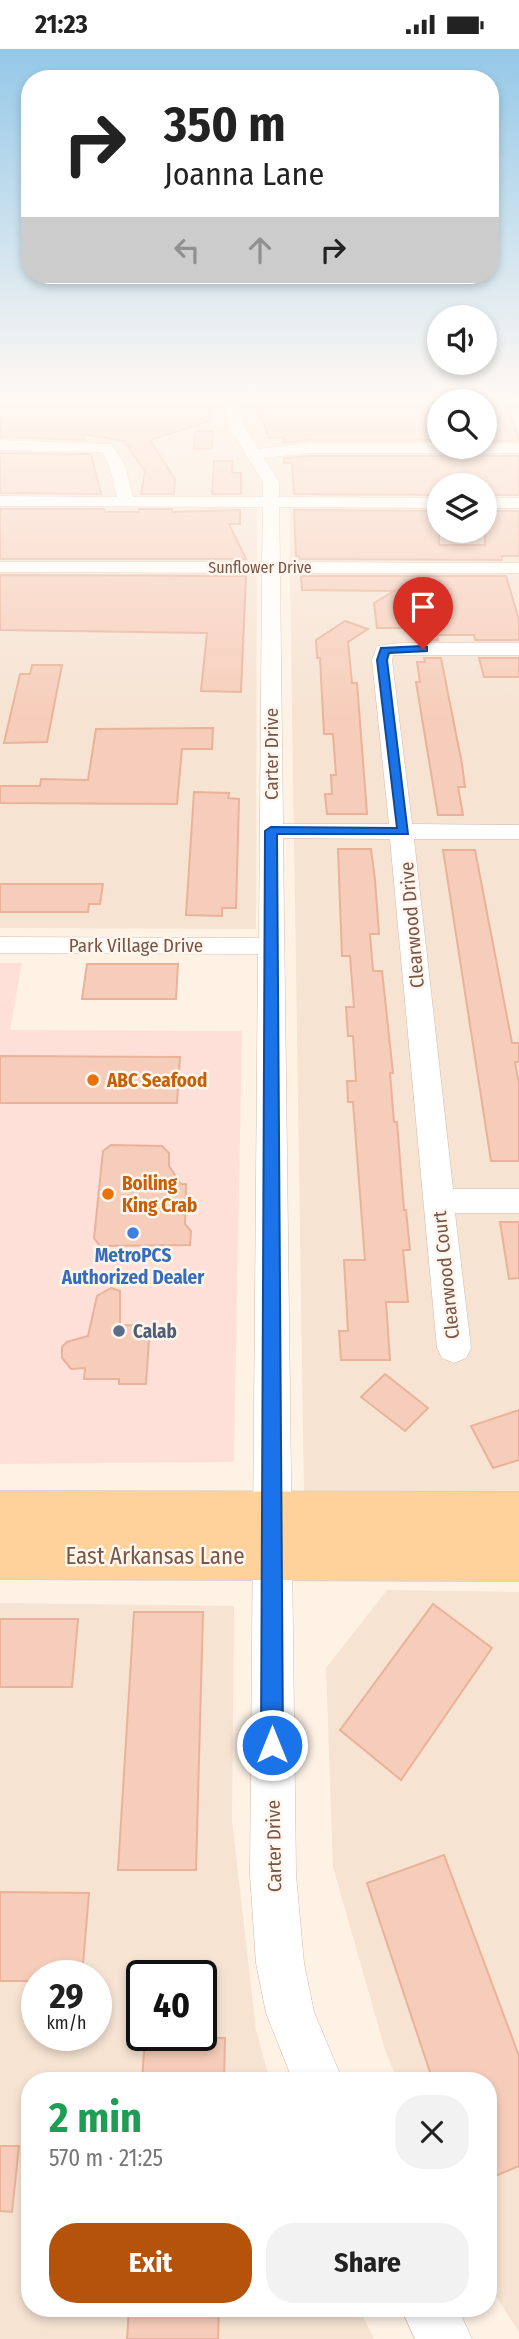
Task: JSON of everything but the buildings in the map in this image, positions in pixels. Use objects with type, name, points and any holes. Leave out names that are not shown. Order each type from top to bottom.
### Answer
[{"type":"main road","name":"East Arkansas Lane","points":[[0,1513],[519,1558]]},
{"type":"main road","name":"East Arkansas Lane","points":[[0,1556],[519,1514]]},
{"type":"street","name":"Carter Drive","points":[[272,504],[273,1875],[280,1963],[290,2013],[314,2072]]},
{"type":"street","name":"Sunflower Drive","points":[[0,567],[519,568]]},
{"type":"street","name":"Clearwood Drive","points":[[438,1201],[403,832],[382,660],[384,650],[519,649]]},
{"type":"street","points":[[271,831],[519,832]]},
{"type":"street","name":"Park Village Drive","points":[[0,945],[273,946]]},
{"type":"street","points":[[438,1201],[519,1201]]},
{"type":"street","name":"Clearwood Court","points":[[438,1201],[454,1348]]},
{"type":"street","points":[[433,2317],[444,2339]]},
{"type":"shaded area","points":[[0,504],[257,504],[256,929],[0,928]]},
{"type":"shaded area","points":[[289,507],[427,507],[427,543],[497,543],[497,508],[519,508],[519,1495],[304,1496]]},
{"type":"shaded area","points":[[0,963],[22,963],[10,1030],[242,1031],[234,1462],[0,1464]]},
{"type":"shaded area","points":[[387,1590],[519,1592],[519,2332],[497,2298],[497,2072],[394,2072],[386,2053],[333,1867],[326,1668]]},
{"type":"shaded area","points":[[0,1603],[234,1606],[232,1821],[256,2030],[268,2072],[21,2072],[21,2317],[363,2317],[374,2339],[0,2339]]},
{"type":"place","name":"ABC Seafood","points":[[93,1080]]},
{"type":"place","name":"Boiling King Crab","points":[[108,1194]]},
{"type":"place","name":"MetroPCS Authorized Dealer","points":[[133,1233]]},
{"type":"place","name":"Calab","points":[[119,1331]]},
{"type":"route","points":[[272,1745],[271,831],[403,832],[382,660],[384,650],[423,649]]}]
